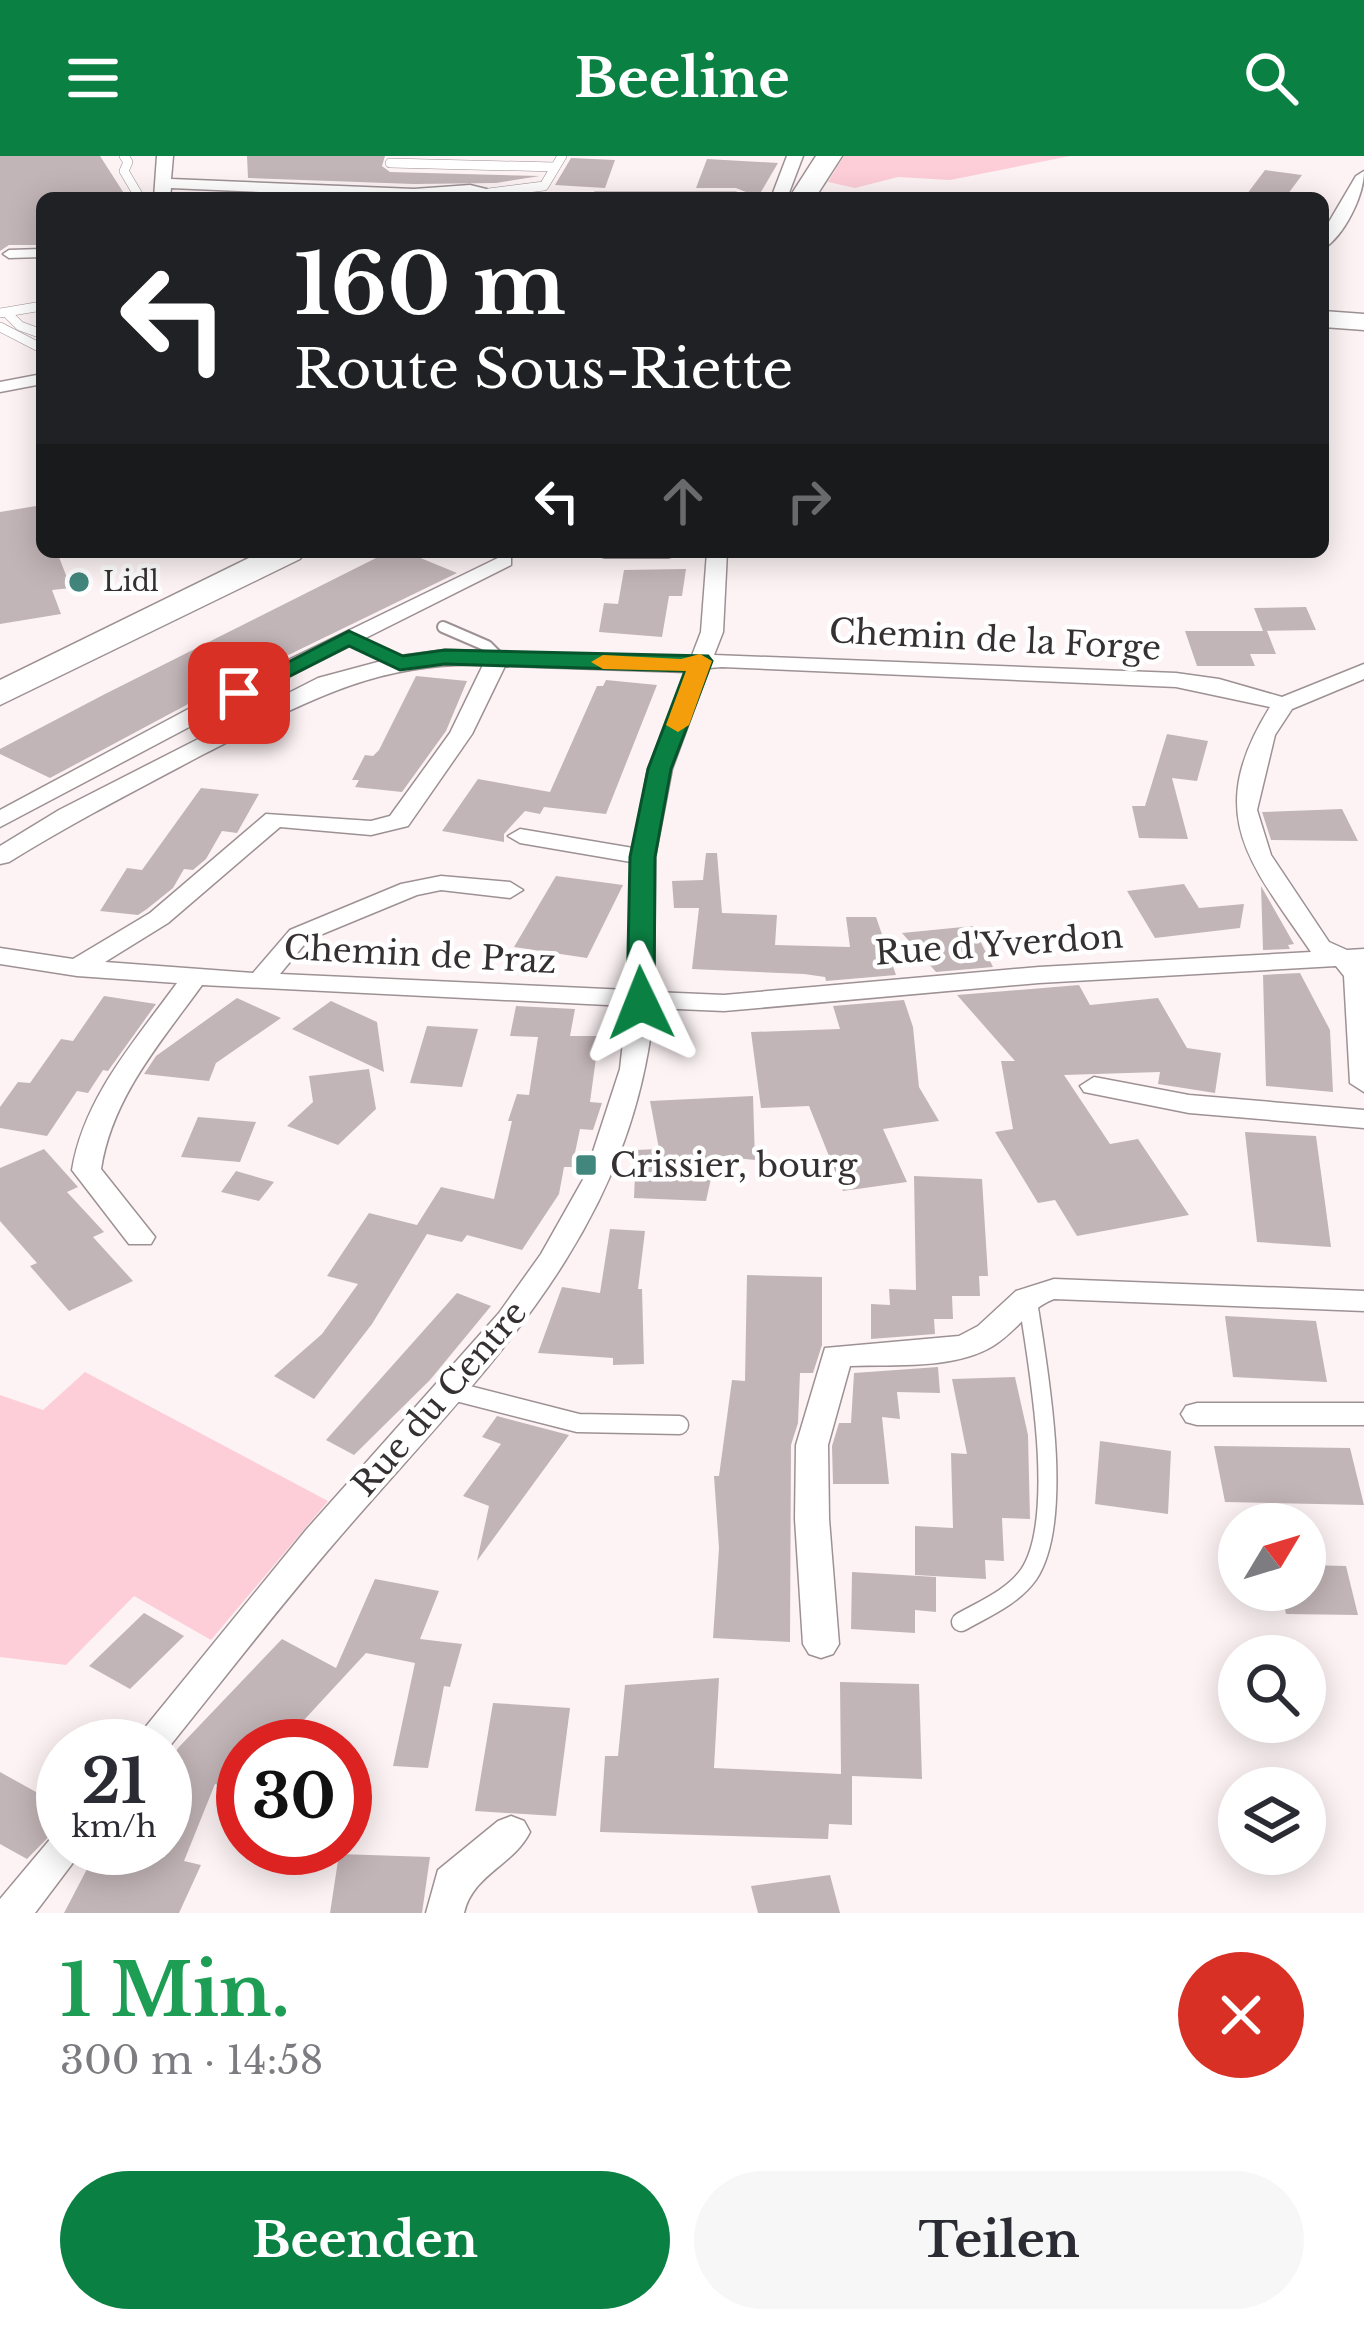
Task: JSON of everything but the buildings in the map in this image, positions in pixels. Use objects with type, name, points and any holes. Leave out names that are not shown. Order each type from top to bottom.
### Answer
[{"type":"main road","points":[[788,192],[829,156]]},
{"type":"main road","points":[[1329,319],[1364,322]]},
{"type":"main road","points":[[0,690],[276,558]]},
{"type":"street","points":[[165,156],[163,191],[212,192]]},
{"type":"street","points":[[784,192],[795,156]]},
{"type":"street","points":[[1329,236],[1347,213],[1347,201],[1364,176]]},
{"type":"street","points":[[450,192],[483,192]]},
{"type":"street","points":[[8,254],[36,253]]},
{"type":"street","points":[[0,387],[36,380]]},
{"type":"street","name":"Rue du Centre","points":[[170,1719],[318,1539],[510,1321],[554,1258],[602,1171],[634,1069],[641,1003],[643,857],[659,769],[712,632],[717,558]]},
{"type":"street","points":[[0,820],[202,711],[504,561]]},
{"type":"street","points":[[349,638],[400,663]]},
{"type":"street","points":[[77,968],[159,917],[275,819],[371,828],[399,821],[461,734],[498,657]]},
{"type":"street","name":"Chemin de la Forge","points":[[0,857],[233,727],[326,683],[400,663],[498,657],[681,666],[700,661],[1176,680],[1283,704]]},
{"type":"street","points":[[1364,671],[1283,704],[1264,735],[1245,810],[1259,855],[1320,947],[1353,957],[1360,987],[1364,1083]]},
{"type":"street","points":[[202,711],[233,727]]},
{"type":"street","points":[[39,798],[68,815]]},
{"type":"street","points":[[520,836],[643,857]]},
{"type":"street","points":[[260,981],[299,935],[410,889],[441,883],[510,890]]},
{"type":"street","name":"Chemin de Praz","points":[[0,956],[77,968],[194,977],[641,1003]]},
{"type":"street","name":"Rue d'Yverdon","points":[[641,1003],[724,1004],[1039,975],[1353,957]]},
{"type":"street","points":[[140,1237],[86,1170],[87,1148],[110,1101],[194,977]]},
{"type":"street","points":[[1094,1086],[1189,1104],[1364,1119]]},
{"type":"street","points":[[821,1643],[812,1448],[816,1414],[833,1387],[836,1356],[904,1350],[952,1352],[981,1340],[1028,1294],[1054,1288],[1364,1301]]},
{"type":"street","points":[[1197,1414],[1364,1414]]},
{"type":"street","points":[[445,1913],[452,1882],[511,1832]]},
{"type":"street","points":[[12,1913],[42,1875]]},
{"type":"lane","points":[[124,156],[128,162],[124,171],[136,192]]},
{"type":"lane","points":[[497,192],[544,186],[562,156]]},
{"type":"lane","points":[[390,163],[555,167]]},
{"type":"lane","points":[[3,313],[36,307]]},
{"type":"lane","points":[[3,313],[36,337]]},
{"type":"lane","points":[[0,327],[36,340]]},
{"type":"lane","points":[[0,339],[36,341]]},
{"type":"lane","points":[[443,627],[487,646],[498,657]]},
{"type":"lane","points":[[961,1622],[1018,1588],[1033,1569],[1041,1543],[1045,1474],[1041,1385],[1028,1294]]},
{"type":"lane","points":[[449,1390],[578,1423],[680,1425]]},
{"type":"shaded area","points":[[844,156],[1070,156],[950,180],[898,177],[855,188],[828,182]]},
{"type":"shaded area","points":[[85,1372],[328,1501],[211,1640],[134,1596],[66,1665],[0,1657],[0,1395],[43,1410]]},
{"type":"slow traffic","points":[[603,662],[681,666],[700,661],[678,725]]},
{"type":"place","name":"Lidl","points":[[79,582]]},
{"type":"place","name":"Crissier, bourg","points":[[586,1165]]},
{"type":"route","points":[[239,693],[349,638],[400,663],[445,657],[681,666],[700,661],[659,769],[643,857],[638,943],[641,1003]]}]
